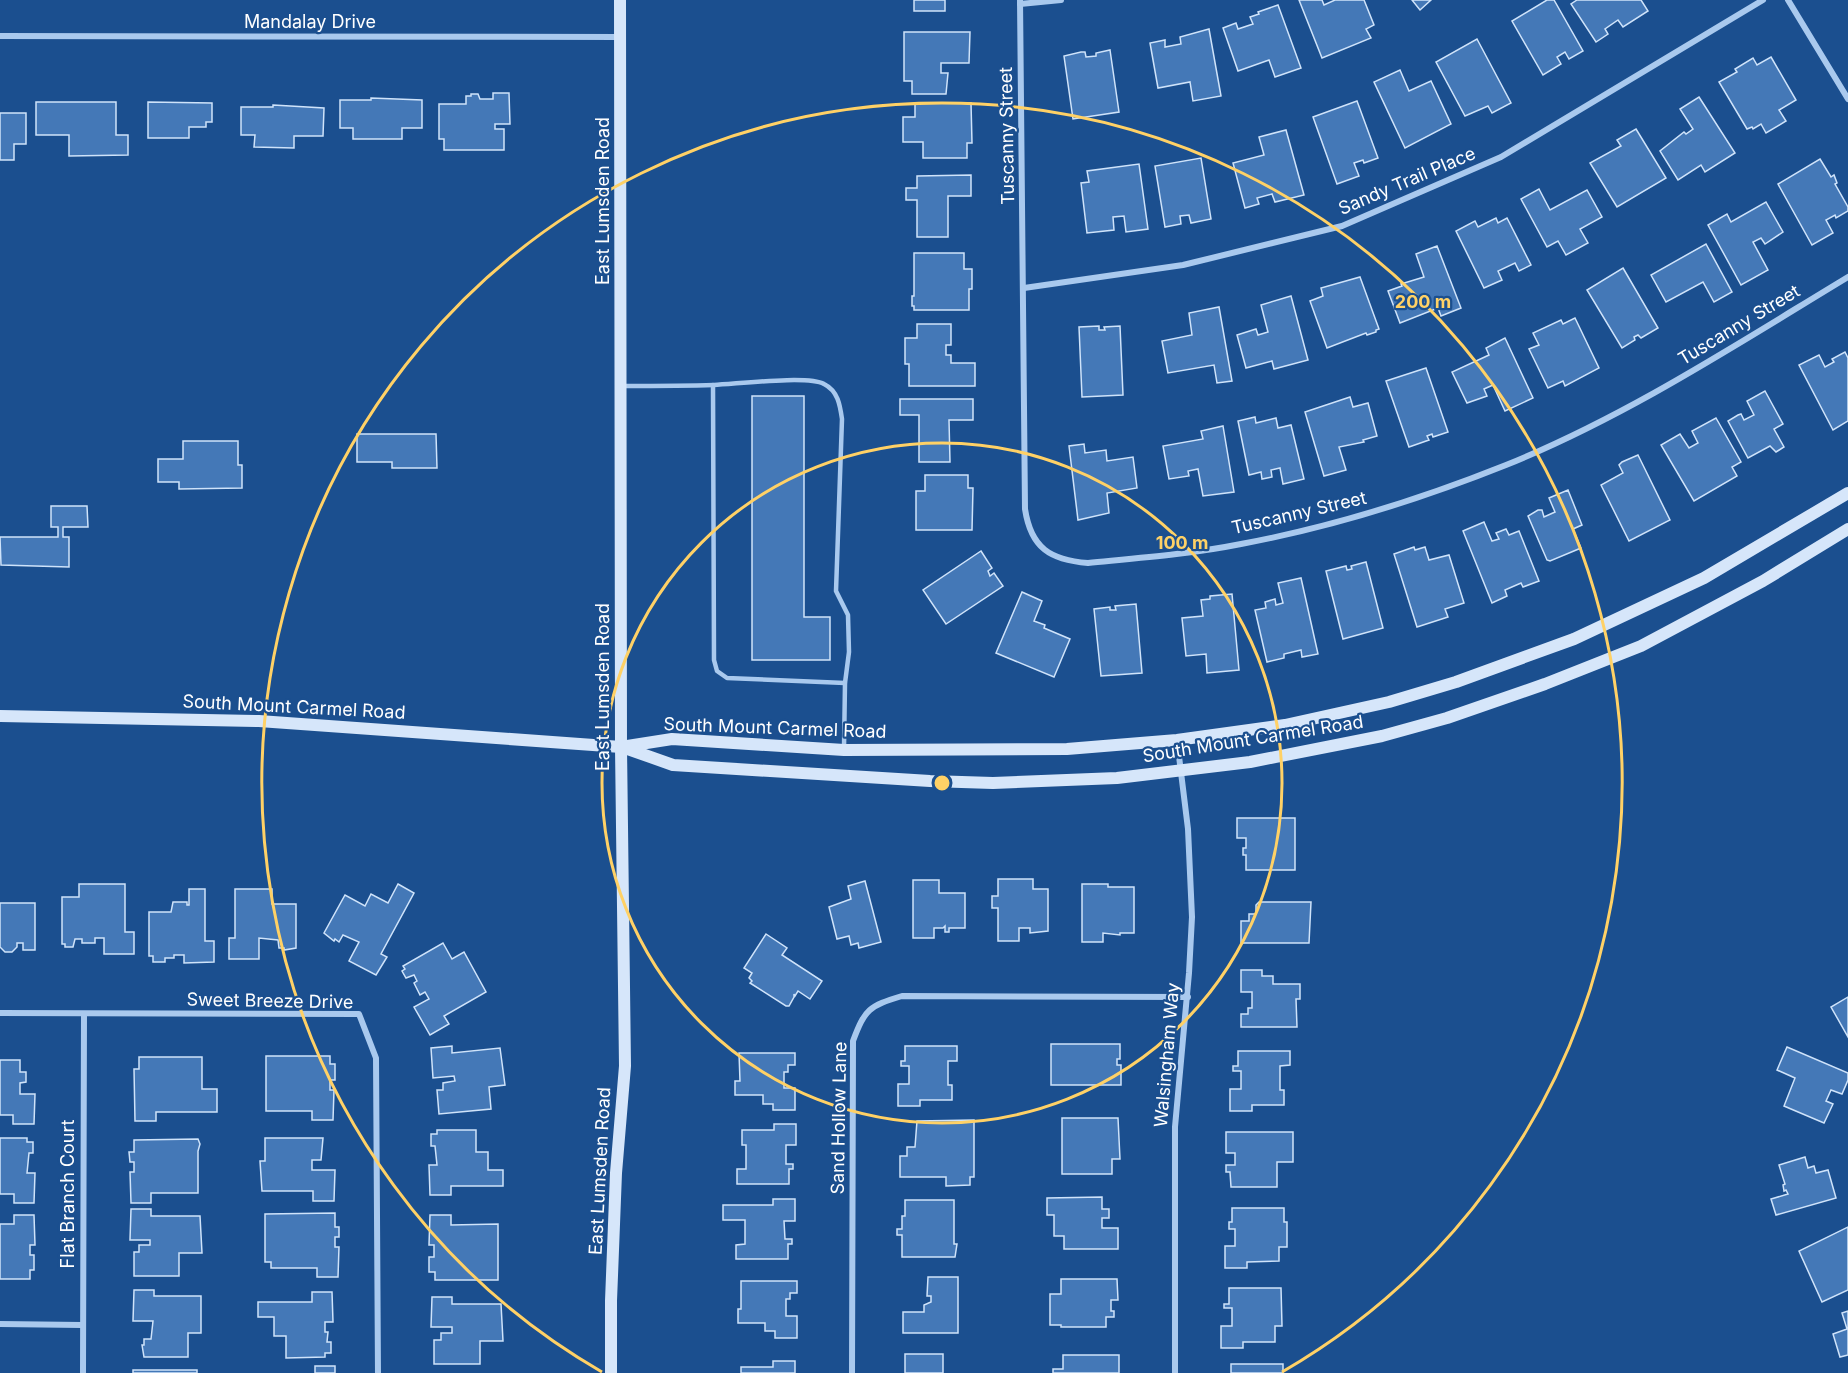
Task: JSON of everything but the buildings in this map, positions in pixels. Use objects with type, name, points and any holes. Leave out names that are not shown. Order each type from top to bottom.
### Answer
[{"type":"street","name":"East Lumsden Road","points":[[611,1373],[616,1173],[625,1066],[621,747],[620,0]]},
{"type":"street","points":[[1020,2],[1061,0]]},
{"type":"street","name":"Sandy Trail Place","points":[[1024,288],[1183,264],[1342,226],[1501,157],[1763,0]]},
{"type":"street","points":[[1788,0],[1848,99]]},
{"type":"street","name":"Tuscanny Street","points":[[1020,2],[1025,509],[1027,525],[1034,539],[1042,549],[1054,557],[1088,563],[1240,544],[1318,527],[1395,506],[1526,456],[1617,412],[1694,370],[1848,277]]},
{"type":"street","name":"Mandalay Drive","points":[[0,36],[621,37]]},
{"type":"street","name":"South Mount Carmel Road","points":[[0,716],[259,721],[621,747],[672,739],[844,750],[1067,749],[1177,740],[1285,725],[1355,710],[1456,682],[1517,660],[1584,635],[1704,578],[1848,493]]},
{"type":"street","name":"South Mount Carmel Road","points":[[621,747],[673,765],[930,781],[1054,781],[1118,778],[1250,762],[1382,736],[1448,718],[1545,684],[1641,646],[1763,581],[1848,529]]},
{"type":"street","name":"Walsingham Way","points":[[1175,1373],[1175,1127],[1188,997],[1192,886],[1188,829],[1177,740]]},
{"type":"street","name":"Sand Hollow Lane","points":[[852,1373],[853,1041],[862,1018],[879,1003],[902,996],[1188,997]]},
{"type":"street","name":"Sweet Breeze Drive","points":[[0,1013],[359,1014],[376,1058],[378,1373]]},
{"type":"street","name":"Flat Branch Court","points":[[83,1373],[84,1014]]},
{"type":"street","points":[[0,1324],[82,1325]]},
{"type":"lane","points":[[621,386],[713,385],[806,380],[822,382],[833,389],[839,402],[842,419],[836,591],[848,615],[849,652],[845,683],[844,750]]},
{"type":"lane","points":[[713,385],[714,660],[717,671],[728,678],[845,683]]}]
